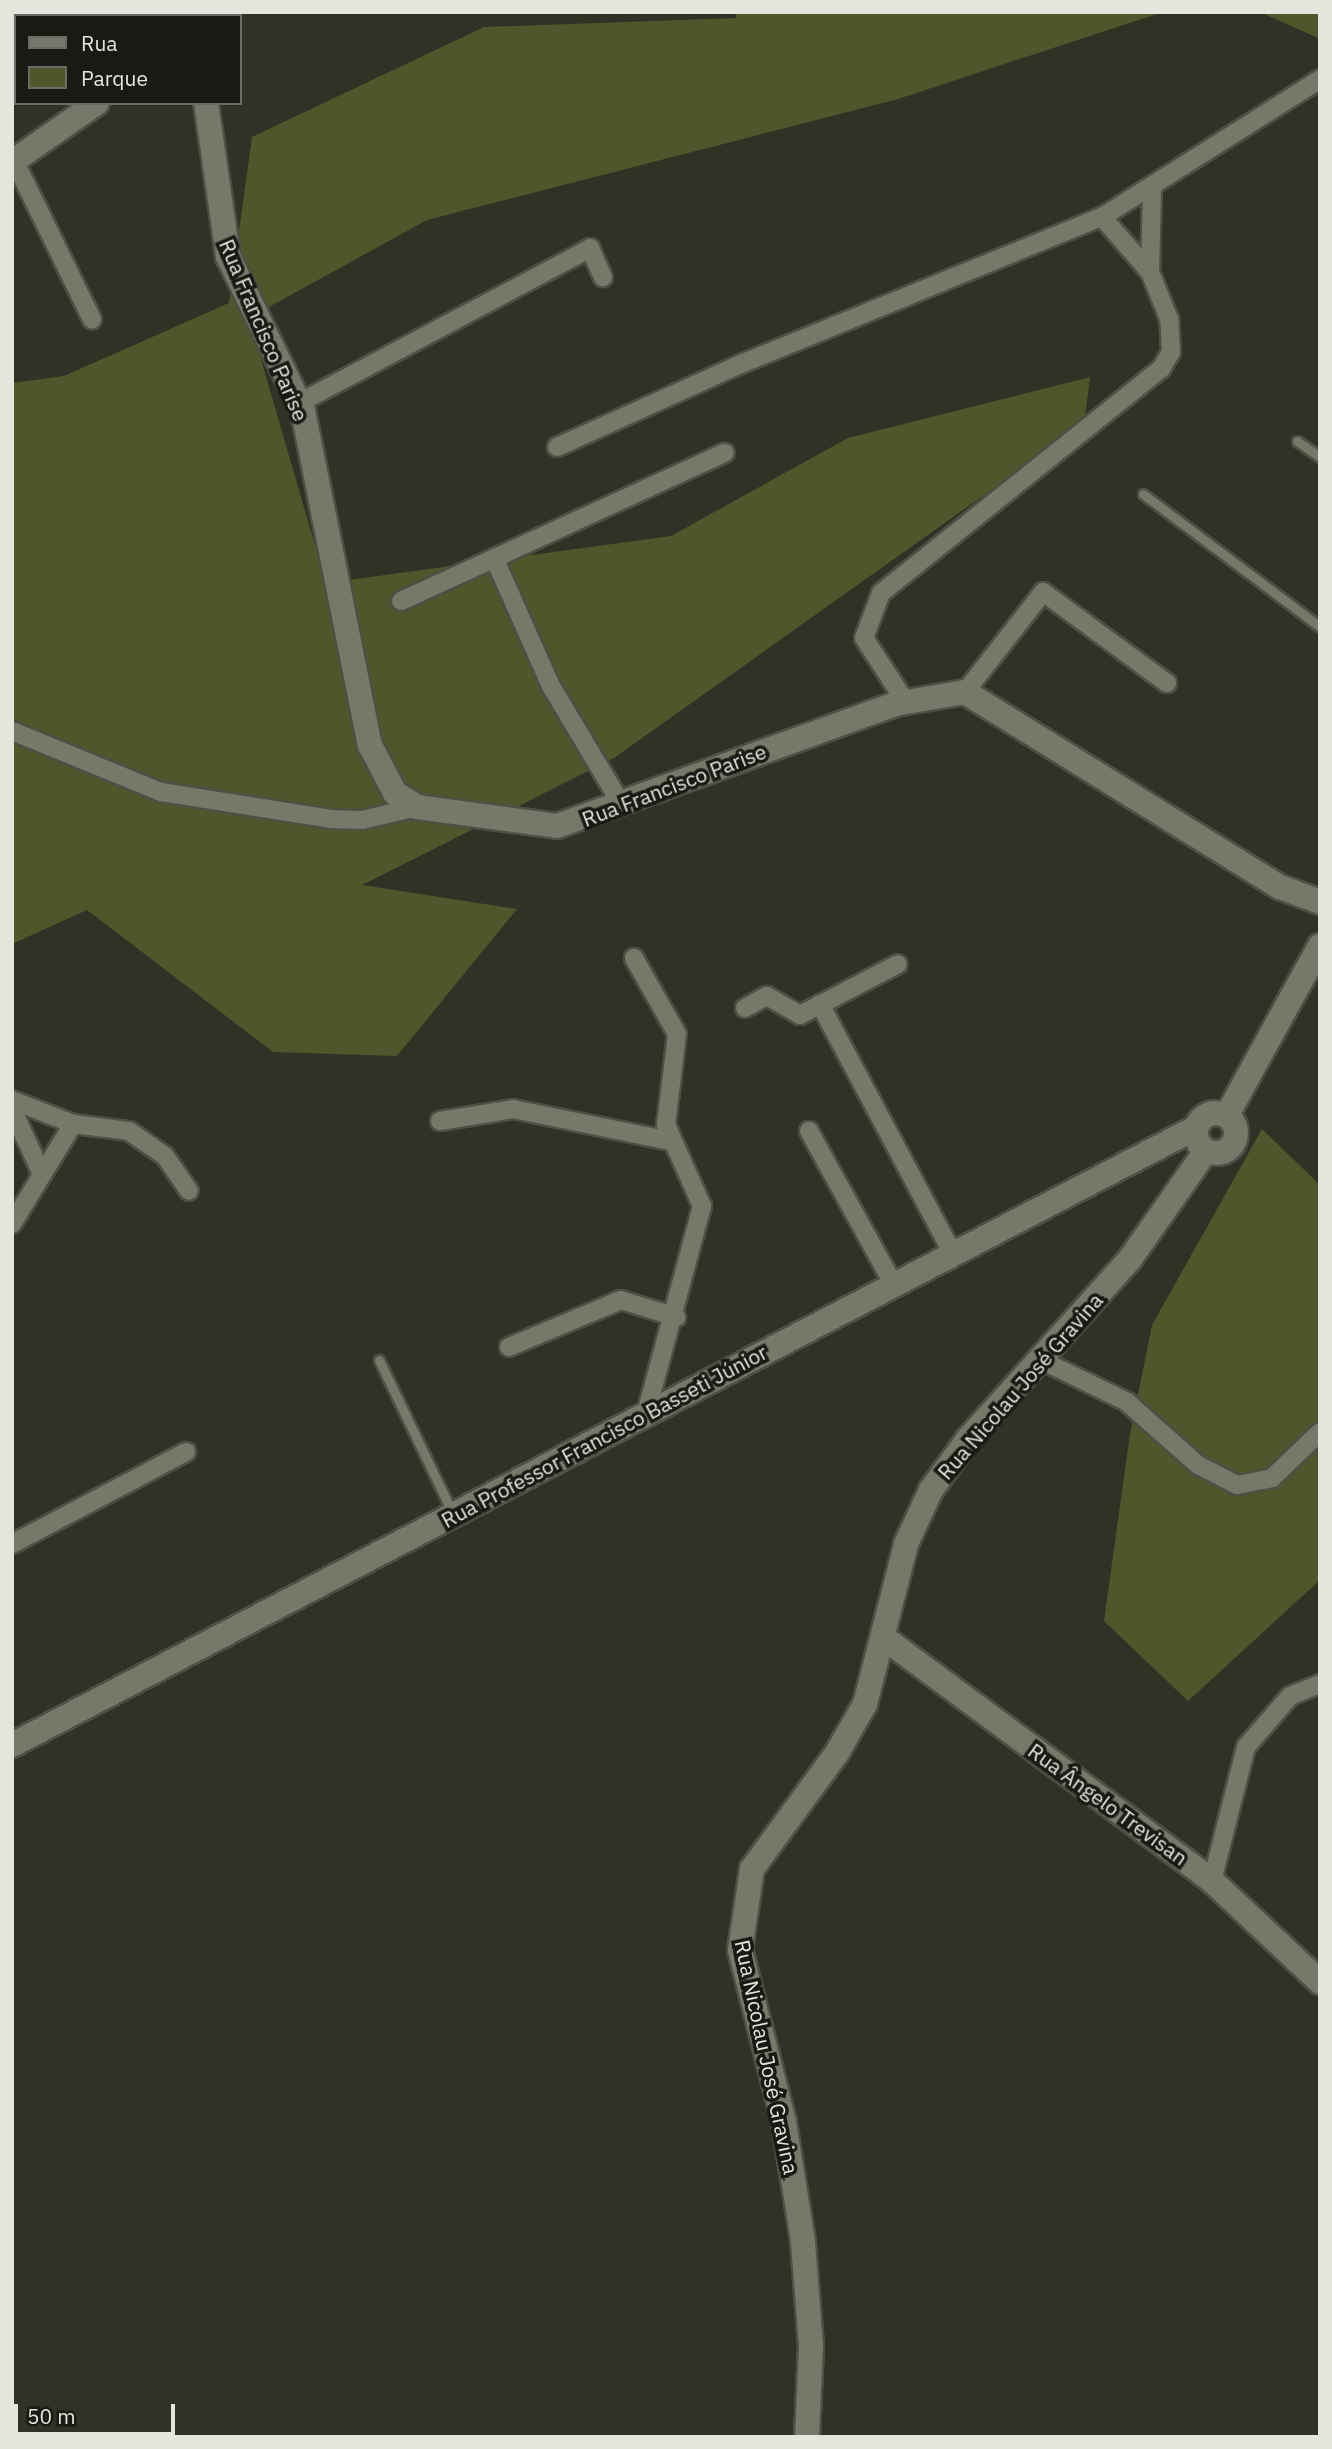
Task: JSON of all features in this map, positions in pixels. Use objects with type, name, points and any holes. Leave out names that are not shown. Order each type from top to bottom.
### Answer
[{"type":"main road","points":[[13,159],[94,105]]},
{"type":"main road","name":"Rua Francisco Parise","points":[[206,105],[228,256],[299,404],[370,745],[396,793],[417,807],[556,826],[622,805],[905,701],[965,692]]},
{"type":"main road","points":[[965,692],[1280,887],[1320,902]]},
{"type":"main road","points":[[1227,1115],[1209,1114],[1197,1127],[1206,1151],[1220,1154],[1236,1140],[1227,1115],[1320,946]]},
{"type":"main road","name":"Rua Professor Francisco Basseti Júnior","points":[[12,1745],[1197,1127]]},
{"type":"main road","name":"Rua Nicolau José Gravina","points":[[807,2437],[811,2346],[803,2241],[784,2122],[740,1950],[740,1921],[752,1869],[851,1731],[884,1639],[902,1554],[931,1490],[1039,1359],[1130,1259],[1206,1151]]},
{"type":"main road","name":"Rua Ângelo Trevisan","points":[[884,1639],[1212,1881],[1320,1982]]},
{"type":"street","points":[[557,447],[741,364],[1102,217],[1152,189],[1320,79]]},
{"type":"street","points":[[13,159],[92,319]]},
{"type":"street","points":[[1150,272],[1152,189]]},
{"type":"street","points":[[905,701],[864,638],[881,593],[1161,369],[1171,352],[1168,319],[1150,272],[1102,217]]},
{"type":"street","points":[[299,404],[590,248],[603,277]]},
{"type":"street","points":[[401,601],[496,562],[725,453]]},
{"type":"street","points":[[496,562],[551,686],[622,805]]},
{"type":"street","points":[[965,692],[1043,592],[1167,683]]},
{"type":"street","points":[[12,731],[161,792],[341,819],[417,807]]},
{"type":"street","points":[[634,958],[677,1034],[666,1110],[670,1141],[702,1206],[676,1317],[646,1414]]},
{"type":"street","points":[[745,1008],[767,996],[800,1015],[898,964]]},
{"type":"street","points":[[820,1004],[953,1254]]},
{"type":"street","points":[[12,1100],[73,1124],[113,1126],[147,1140],[189,1191]]},
{"type":"street","points":[[12,1109],[40,1170]]},
{"type":"street","points":[[440,1121],[513,1109],[670,1141]]},
{"type":"street","points":[[12,1224],[29,1206],[40,1170],[73,1124]]},
{"type":"street","points":[[808,1131],[894,1285]]},
{"type":"street","points":[[509,1347],[621,1300],[676,1317]]},
{"type":"street","points":[[1039,1359],[1127,1402],[1199,1465],[1237,1485],[1272,1478],[1320,1432]]},
{"type":"street","points":[[12,1544],[186,1452]]},
{"type":"street","points":[[1212,1881],[1246,1747],[1290,1696],[1320,1684]]},
{"type":"lane","points":[[1297,441],[1320,457]]},
{"type":"lane","points":[[1143,495],[1320,627]]},
{"type":"lane","points":[[379,1360],[453,1515]]},
{"type":"green space","points":[[736,12],[1163,12],[898,99],[427,220],[249,318],[326,583],[671,536],[848,438],[1090,377],[1084,424],[614,758],[362,885],[517,909],[397,1056],[273,1052],[87,910],[12,944],[12,383],[64,376],[229,303],[252,137],[484,27],[736,18]]},
{"type":"green space","points":[[1260,12],[1320,12],[1320,39]]},
{"type":"green space","points":[[1262,1129],[1320,1185],[1320,1580],[1188,1701],[1104,1621],[1130,1434],[1152,1325]]}]
